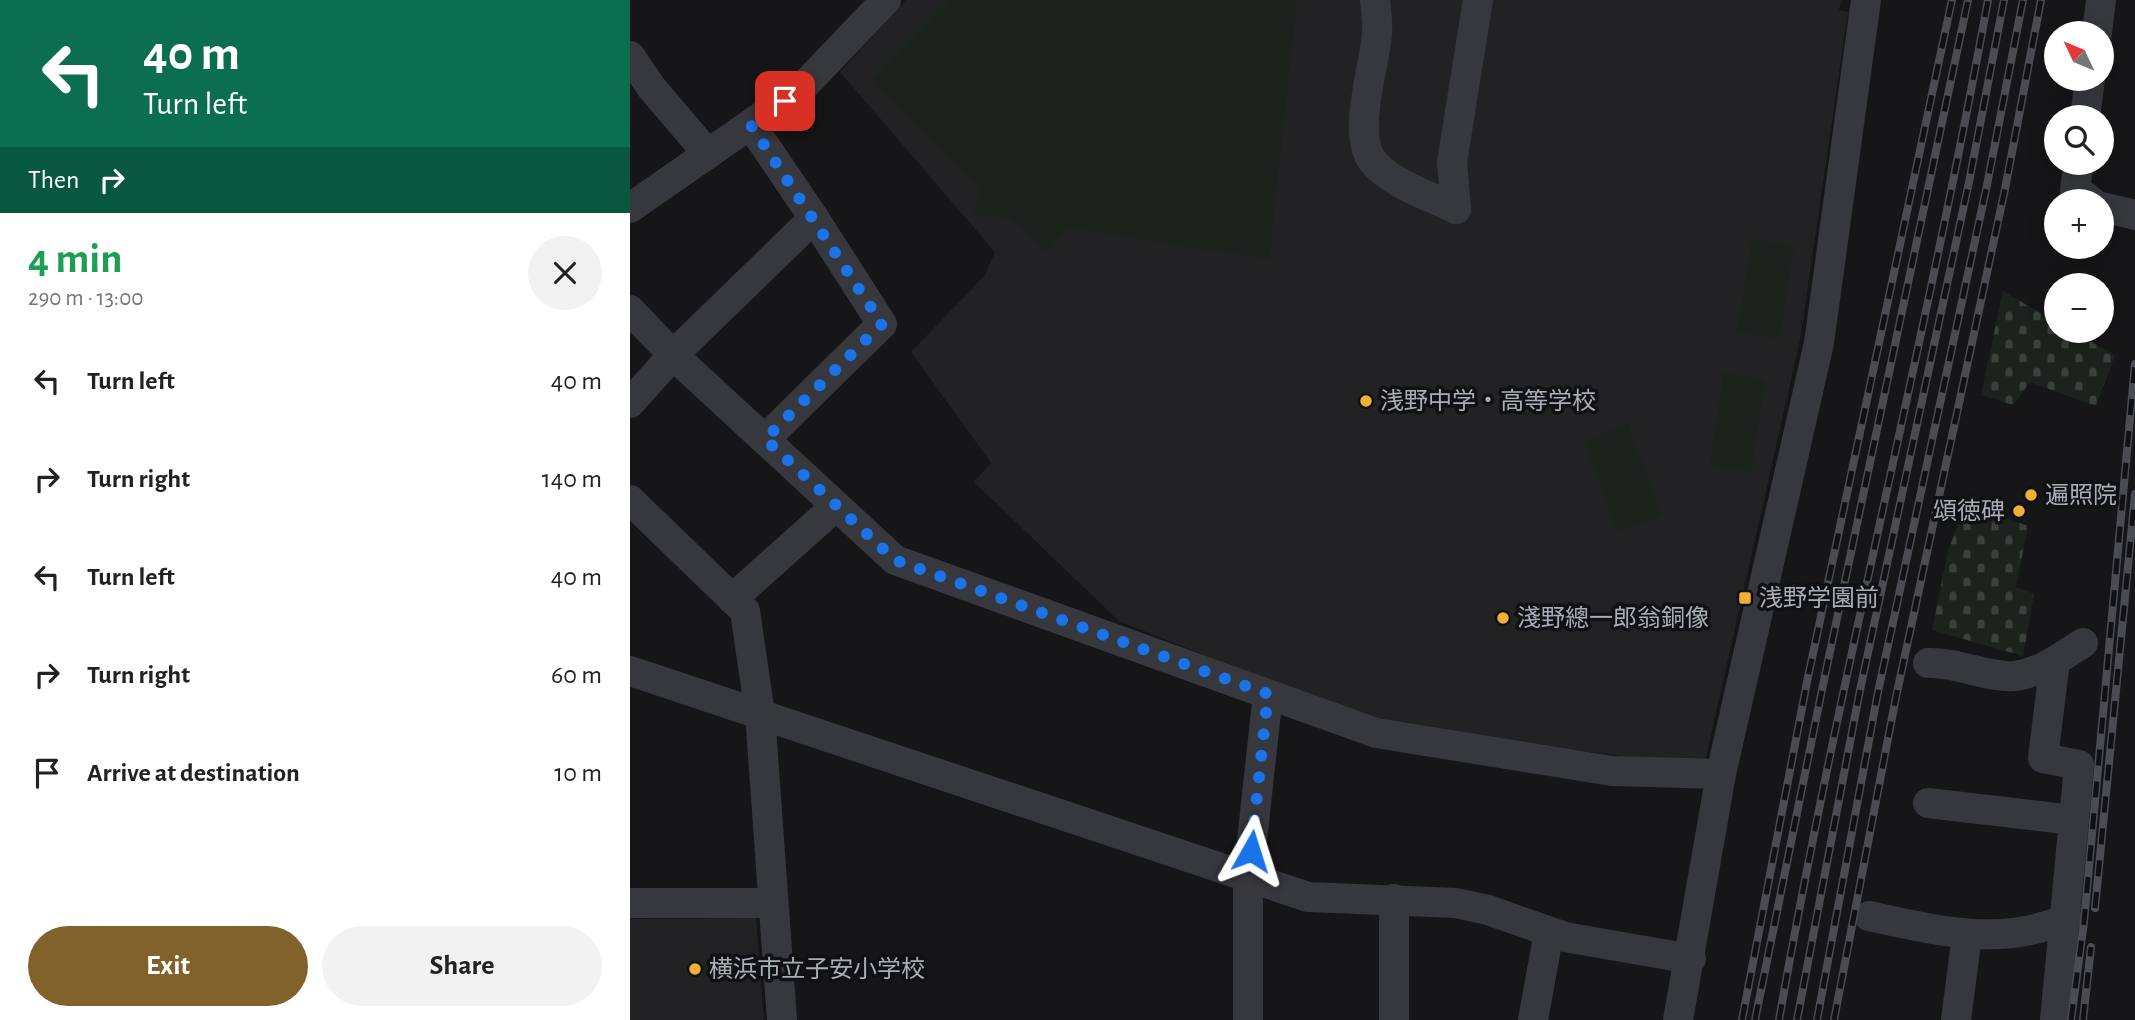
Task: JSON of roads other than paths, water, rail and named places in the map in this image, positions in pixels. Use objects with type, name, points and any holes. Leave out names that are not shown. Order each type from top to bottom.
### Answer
[{"type":"street","points":[[630,208],[802,89],[886,0]]},
{"type":"street","points":[[1375,0],[1377,32],[1364,121],[1365,149],[1374,163],[1390,177],[1456,209],[1452,162],[1478,0]]},
{"type":"street","points":[[1678,1020],[1691,959],[1721,774],[1819,343],[1866,0]]},
{"type":"street","points":[[2098,21],[2101,0]]},
{"type":"street","points":[[630,56],[651,88],[708,154]]},
{"type":"street","points":[[751,125],[882,324],[765,439]]},
{"type":"street","points":[[2114,210],[2135,215]]},
{"type":"street","points":[[630,403],[673,355],[814,218]]},
{"type":"street","points":[[630,310],[673,355],[895,560],[1376,733],[1612,771],[1721,774]]},
{"type":"street","points":[[630,500],[745,611],[760,714],[782,1020]]},
{"type":"street","points":[[732,599],[836,506]]},
{"type":"street","points":[[1928,663],[1949,662],[2014,676],[2055,661],[2082,643]]},
{"type":"street","points":[[2055,661],[2043,758],[2079,765],[2067,918],[2055,1020]]},
{"type":"street","points":[[630,671],[1308,897],[1456,903],[1488,910],[1549,932],[1691,959]]},
{"type":"street","points":[[1248,1020],[1248,877],[1268,694]]},
{"type":"street","points":[[1928,803],[2074,820]]},
{"type":"street","points":[[1394,899],[1394,1020]]},
{"type":"street","points":[[630,903],[774,903]]},
{"type":"street","points":[[1869,916],[1967,936],[2038,929],[2067,918]]},
{"type":"street","points":[[1533,1020],[1549,932]]},
{"type":"street","points":[[1956,1020],[1967,936]]},
{"type":"railway","points":[[1742,1020],[1808,677],[1952,0]]},
{"type":"railway","points":[[1755,1020],[1968,0]]},
{"type":"railway","points":[[1779,1020],[1828,764],[1938,256],[1988,0]]},
{"type":"railway","points":[[1797,1020],[1860,690],[1969,182],[2004,0]]},
{"type":"railway","points":[[1817,1020],[1878,692],[1987,185],[2023,0]]},
{"type":"railway","points":[[1834,1020],[1896,697],[2005,189],[2041,0]]},
{"type":"railway","points":[[2071,1020],[2084,922],[2135,364]]},
{"type":"railway","points":[[2095,908],[2135,494]]},
{"type":"railway","points":[[2083,1020],[2091,947]]},
{"type":"place","name":"浅野中学・高等学校","points":[[1366,401]]},
{"type":"place","name":"遍照院","points":[[2031,495]]},
{"type":"place","name":"頌徳碑","points":[[2019,511]]},
{"type":"place","name":"浅野学園前","points":[[1745,598]]},
{"type":"place","name":"淺野總一郎翁銅像","points":[[1503,618]]},
{"type":"place","name":"横浜市立子安小学校","points":[[695,969]]}]
